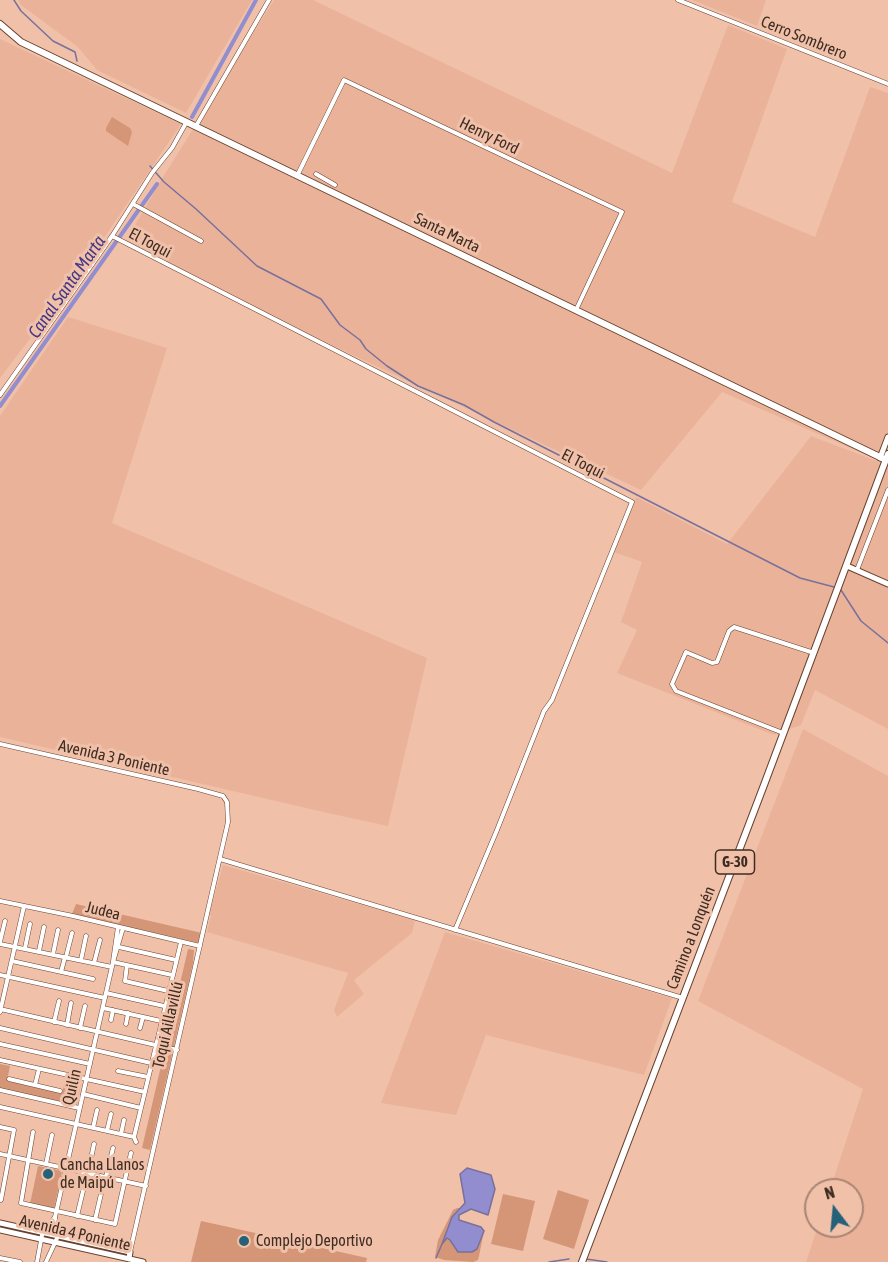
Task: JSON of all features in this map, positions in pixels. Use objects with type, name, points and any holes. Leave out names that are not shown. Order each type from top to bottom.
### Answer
[{"type":"main road","name":"Santa Marta","points":[[0,24],[21,42],[195,128],[885,457]]},
{"type":"main road","points":[[0,32],[21,42]]},
{"type":"main road","name":"Camino a Lonquén","points":[[582,1262],[847,567],[885,457]]},
{"type":"street","points":[[195,128],[269,0]]},
{"type":"street","name":"Cerro Sombrero","points":[[678,0],[888,84]]},
{"type":"street","name":"Henry Ford","points":[[297,176],[344,80],[622,212],[575,310]]},
{"type":"street","points":[[0,395],[114,237],[152,173],[172,148],[186,123]]},
{"type":"street","points":[[316,174],[335,185]]},
{"type":"street","points":[[133,204],[201,241]]},
{"type":"street","name":"El Toqui","points":[[114,237],[632,502],[552,700],[544,711],[454,930]]},
{"type":"street","name":"Camino a Lonquén","points":[[885,457],[888,436]]},
{"type":"street","points":[[857,571],[888,490]]},
{"type":"street","points":[[847,567],[888,584]]},
{"type":"street","points":[[784,734],[674,689],[672,684],[686,652],[716,663],[729,631],[736,627],[814,653]]},
{"type":"street","name":"Avenida 3 Poniente","points":[[0,744],[223,796]]},
{"type":"street","name":"Toqui Aillavillú","points":[[129,1258],[229,816],[227,802],[223,796]]},
{"type":"street","points":[[220,859],[682,998]]},
{"type":"street","name":"Judea","points":[[0,901],[200,946]]},
{"type":"street","points":[[24,906],[12,961],[2,991],[0,1010],[177,1050]]},
{"type":"street","points":[[5,921],[0,943],[112,967]]},
{"type":"street","points":[[25,948],[30,924]]},
{"type":"street","points":[[39,951],[44,927]]},
{"type":"street","name":"Quilín","points":[[113,962],[119,947],[121,928]]},
{"type":"street","name":"Quilín","points":[[56,1239],[56,1214],[121,928]]},
{"type":"street","points":[[52,954],[58,930]]},
{"type":"street","points":[[61,972],[72,933]]},
{"type":"street","points":[[81,960],[86,936]]},
{"type":"street","points":[[94,963],[100,940]]},
{"type":"street","points":[[0,1107],[135,1139],[164,1006],[181,942]]},
{"type":"street","points":[[119,947],[176,960]]},
{"type":"street","points":[[12,961],[93,979]]},
{"type":"street","points":[[113,962],[172,975]]},
{"type":"street","points":[[127,965],[125,981],[168,991]]},
{"type":"street","points":[[0,975],[164,1006]]},
{"type":"street","points":[[54,1022],[59,1001]]},
{"type":"street","points":[[67,1024],[72,1003]]},
{"type":"street","points":[[80,1028],[85,1006]]},
{"type":"street","points":[[103,1008],[161,1021]]},
{"type":"street","points":[[111,1020],[113,1010]]},
{"type":"street","points":[[126,1024],[128,1013]]},
{"type":"street","points":[[140,1028],[143,1017]]},
{"type":"street","points":[[0,1028],[151,1063]]},
{"type":"street","points":[[0,1044],[90,1064]]},
{"type":"street","points":[[0,1060],[144,1092]]},
{"type":"street","points":[[35,1085],[39,1069]]},
{"type":"street","points":[[118,1071],[148,1077]]},
{"type":"street","points":[[9,1079],[60,1091]]},
{"type":"street","points":[[0,1090],[80,1108]]},
{"type":"street","points":[[83,1094],[141,1108]]},
{"type":"street","points":[[93,1128],[97,1110]]},
{"type":"street","points":[[107,1131],[111,1114]]},
{"type":"street","points":[[121,1134],[124,1120]]},
{"type":"street","points":[[0,1127],[14,1130],[2,1181],[2,1201]]},
{"type":"street","points":[[33,1132],[21,1203],[56,1214],[115,1224],[131,1153]]},
{"type":"street","points":[[46,1164],[52,1136]]},
{"type":"street","points":[[88,1173],[94,1144]]},
{"type":"street","points":[[106,1178],[113,1148]]},
{"type":"street","points":[[0,1154],[146,1186]]},
{"type":"street","points":[[77,1216],[83,1191]]},
{"type":"street","points":[[95,1220],[101,1194]]},
{"type":"street","name":"Quilín","points":[[42,1236],[56,1214]]},
{"type":"street","name":"Avenida 4 Poniente","points":[[0,1223],[42,1236]]},
{"type":"street","name":"Avenida 4 Poniente","points":[[0,1230],[56,1239],[143,1262]]},
{"type":"street","points":[[37,1262],[42,1236]]},
{"type":"street","points":[[46,1262],[56,1239]]},
{"type":"street","points":[[0,1258],[20,1262]]},
{"type":"shaded area","points":[[18,0],[252,0],[186,113],[97,70],[78,47],[21,5]]},
{"type":"shaded area","points":[[274,0],[313,0],[672,173],[728,25],[787,49],[732,202],[815,237],[870,87],[888,93],[888,440],[880,461],[722,392],[641,490],[199,283],[124,244],[163,177]]},
{"type":"shaded area","points":[[692,0],[766,0],[757,26]]},
{"type":"shaded area","points":[[0,39],[181,124],[81,272],[0,378]]},
{"type":"shaded area","points":[[112,117],[130,128],[132,132],[128,146],[106,131]]},
{"type":"shaded area","points":[[68,317],[167,348],[112,523],[427,658],[388,826],[0,737],[0,416]]},
{"type":"shaded area","points":[[811,436],[888,464],[888,729],[815,690],[801,725],[774,735],[617,673],[637,630],[621,622],[642,562],[614,552],[636,497],[727,544]]},
{"type":"shaded area","points":[[803,729],[888,776],[888,1262],[806,1262],[814,1238],[864,1238],[864,1178],[834,1178],[863,1089],[698,1001]]},
{"type":"shaded area","points":[[223,865],[415,920],[412,933],[354,980],[364,994],[337,1017],[334,1010],[348,973],[207,932],[211,915],[209,915]]},
{"type":"shaded area","points":[[76,904],[202,933],[199,943],[72,914]]},
{"type":"shaded area","points":[[445,932],[672,998],[644,1075],[486,1035],[456,1115],[381,1103]]},
{"type":"shaded area","points":[[188,949],[194,950],[193,963],[150,1150],[142,1148]]},
{"type":"shaded area","points":[[0,1064],[10,1066],[7,1081],[62,1093],[66,1079],[81,1082],[77,1105],[0,1089]]},
{"type":"shaded area","points":[[38,1166],[62,1171],[54,1209],[30,1204]]},
{"type":"shaded area","points":[[467,1168],[491,1175],[495,1189],[488,1215],[471,1209],[459,1215],[459,1220],[481,1227],[484,1231],[477,1249],[472,1252],[458,1252],[447,1238],[442,1244],[452,1217],[465,1203],[460,1174]]},
{"type":"shaded area","points":[[558,1190],[589,1200],[574,1249],[543,1239]]},
{"type":"shaded area","points":[[503,1194],[535,1201],[523,1251],[491,1244]]},
{"type":"shaded area","points":[[463,1208],[452,1217],[443,1243],[447,1238],[458,1251],[477,1249],[484,1231],[478,1260],[473,1262],[444,1260],[435,1257],[438,1240],[453,1210]]},
{"type":"shaded area","name":"Complejo Deportivo","points":[[201,1221],[367,1258],[366,1262],[191,1262]]},
{"type":"waterway","points":[[14,0],[21,11],[53,41],[75,52],[77,61]]},
{"type":"waterway","name":"Canal Santa Marta","points":[[192,117],[256,0]]},
{"type":"waterway","points":[[150,166],[164,182],[257,266],[321,299],[340,325],[360,340],[366,349],[418,386],[464,405],[800,578],[834,587]]},
{"type":"waterway","name":"Canal Santa Marta","points":[[0,406],[157,184]]},
{"type":"waterway","points":[[841,590],[861,621],[888,643]]},
{"type":"waterway","points":[[436,1258],[442,1244]]},
{"type":"waterway","points":[[549,1262],[569,1259]]},
{"type":"waterway","points":[[586,1259],[607,1262]]},
{"type":"place","name":"Cancha Llanos de Maipú","points":[[48,1174]]},
{"type":"place","name":"Complejo Deportivo","points":[[244,1241]]}]
